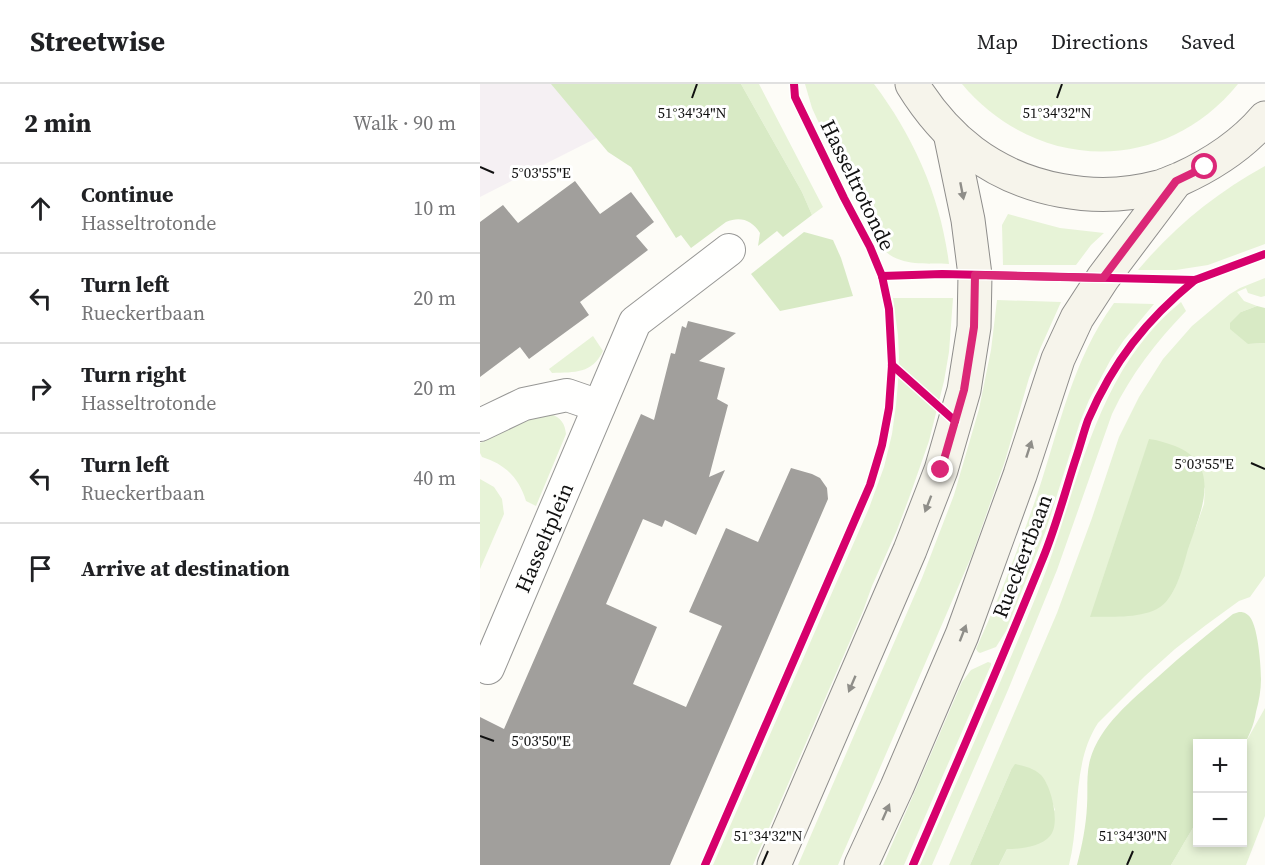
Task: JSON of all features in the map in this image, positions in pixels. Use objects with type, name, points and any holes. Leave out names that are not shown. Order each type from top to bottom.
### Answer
[{"type":"main road","points":[[912,84],[928,108],[950,133],[973,153],[999,169],[1026,181],[1055,189],[1085,193],[1116,194],[1160,187],[1205,167],[1258,130]]},
{"type":"main road","points":[[774,865],[910,550],[941,470],[964,390],[974,327],[975,275],[968,220],[950,133]]},
{"type":"main road","name":"Rueckertbaan","points":[[861,865],[962,635],[1020,476],[1058,358],[1077,318],[1103,278],[1176,181]]},
{"type":"street","name":"Hasseltplein","points":[[488,668],[634,322],[729,250]]},
{"type":"street","points":[[480,425],[524,404],[567,395],[598,406]]},
{"type":"shaded area","points":[[480,84],[609,84],[646,113],[480,197]]},
{"type":"green space","points":[[551,84],[741,84],[802,192],[812,215],[783,237],[777,231],[758,246],[760,233],[753,225],[741,219],[731,220],[691,248],[681,235],[676,238],[631,167],[608,152]]},
{"type":"green space","points":[[741,84],[759,84],[823,207],[812,215],[802,192]]},
{"type":"green space","points":[[805,84],[874,84],[901,125],[924,169],[940,215],[949,264],[904,261],[884,250],[869,227],[817,119]]},
{"type":"green space","points":[[962,84],[1238,84],[1208,114],[1174,135],[1138,147],[1100,152],[1063,147],[1026,134],[992,113]]},
{"type":"green space","points":[[1265,166],[1265,244],[1208,265],[1176,270],[1138,270],[1181,225],[1213,199]]},
{"type":"green space","points":[[1008,214],[1060,228],[1104,233],[1091,245],[1076,265],[1003,265],[1002,225]]},
{"type":"green space","points":[[804,232],[833,240],[853,296],[780,311],[751,274]]},
{"type":"green space","points":[[1265,278],[1265,296],[1248,293],[1246,288],[1237,292],[1244,301],[1257,306],[1241,312],[1248,344],[1265,343],[1265,576],[1250,597],[1239,601],[1175,649],[1098,723],[1089,739],[1080,774],[1073,847],[1069,865],[999,865],[1007,849],[1055,810],[1046,783],[1011,770],[970,865],[949,865],[1057,613],[1119,437],[1139,397],[1163,359],[1192,326],[1240,288]],"holes":[[[1205,487],[1204,504],[1196,527],[1158,608],[1133,615]]]},
{"type":"green space","points":[[893,298],[953,298],[949,352],[929,441],[897,530],[753,865],[713,865],[869,508],[884,467],[892,434],[898,383],[898,335]]},
{"type":"green space","points":[[997,300],[1061,302],[1029,378],[1005,461],[972,555],[838,865],[798,865],[922,578],[954,495],[979,409],[991,350]]},
{"type":"green space","points":[[1181,302],[1186,311],[1145,359],[1127,385],[1112,414],[1057,570],[1008,690],[932,865],[920,865],[1037,594],[1091,437],[1107,400],[1126,364],[1151,331]]},
{"type":"green space","points":[[1114,303],[1154,304],[1111,359],[1089,400],[1046,530],[1006,631],[996,647],[980,653],[976,649],[1024,532],[1068,394],[1088,348]]},
{"type":"green space","points":[[1257,306],[1265,308],[1265,343],[1248,344],[1230,329],[1230,323],[1241,312]]},
{"type":"green space","points":[[593,336],[603,351],[594,364],[582,370],[552,373],[549,369]]},
{"type":"green space","points":[[550,414],[562,421],[566,434],[536,506],[526,501],[519,485],[510,473],[498,464],[482,457],[480,443],[539,415]]},
{"type":"green space","points":[[1149,439],[1175,446],[1190,454],[1199,465],[1204,478],[1202,506],[1181,574],[1169,598],[1157,609],[1133,616],[1090,617]]},
{"type":"green space","points":[[480,479],[494,487],[502,499],[504,514],[480,569]]},
{"type":"green space","points":[[1243,612],[1248,615],[1254,626],[1258,645],[1261,683],[1254,721],[1247,739],[1193,739],[1193,828],[1171,865],[1077,865],[1086,821],[1090,760],[1101,735],[1138,694],[1233,614]]},
{"type":"green space","points":[[988,662],[991,665],[904,865],[883,865],[962,682],[971,670]]},
{"type":"green space","points":[[1265,708],[1265,816],[1246,865],[1171,865],[1193,828],[1193,847],[1247,847],[1247,740]]},
{"type":"green space","points":[[1015,764],[1035,771],[1045,780],[1055,814],[1053,830],[1050,836],[1041,843],[1024,848],[1007,849],[999,865],[970,865],[1011,770]]},
{"type":"building","points":[[575,181],[600,214],[631,192],[654,222],[636,236],[648,250],[580,302],[589,315],[529,359],[520,347],[480,377],[480,222],[503,205],[518,223]]},
{"type":"building","points":[[688,321],[736,333],[699,361],[725,368],[717,399],[728,405],[709,477],[725,470],[696,535],[665,520],[662,527],[643,519],[606,604],[657,627],[633,684],[686,707],[722,626],[689,612],[726,528],[758,542],[791,468],[820,478],[827,488],[828,499],[670,865],[480,865],[480,717],[504,729],[641,414],[654,420],[671,353],[675,354],[682,326],[686,328]]},
{"type":"cycle path","name":"Hasseltrotonde","points":[[705,865],[870,485],[882,445],[889,408],[892,365],[889,309],[882,276],[870,247],[795,97],[794,84]]},
{"type":"cycle path","points":[[882,276],[942,274],[1195,280],[1265,254]]},
{"type":"cycle path","points":[[913,865],[1046,550],[1087,424],[1098,399],[1108,379],[1132,343],[1161,311],[1195,280]]},
{"type":"cycle path","points":[[892,365],[955,421]]},
{"type":"route","points":[[941,470],[964,390],[974,327],[975,275],[1103,278],[1176,181],[1205,167]]}]
